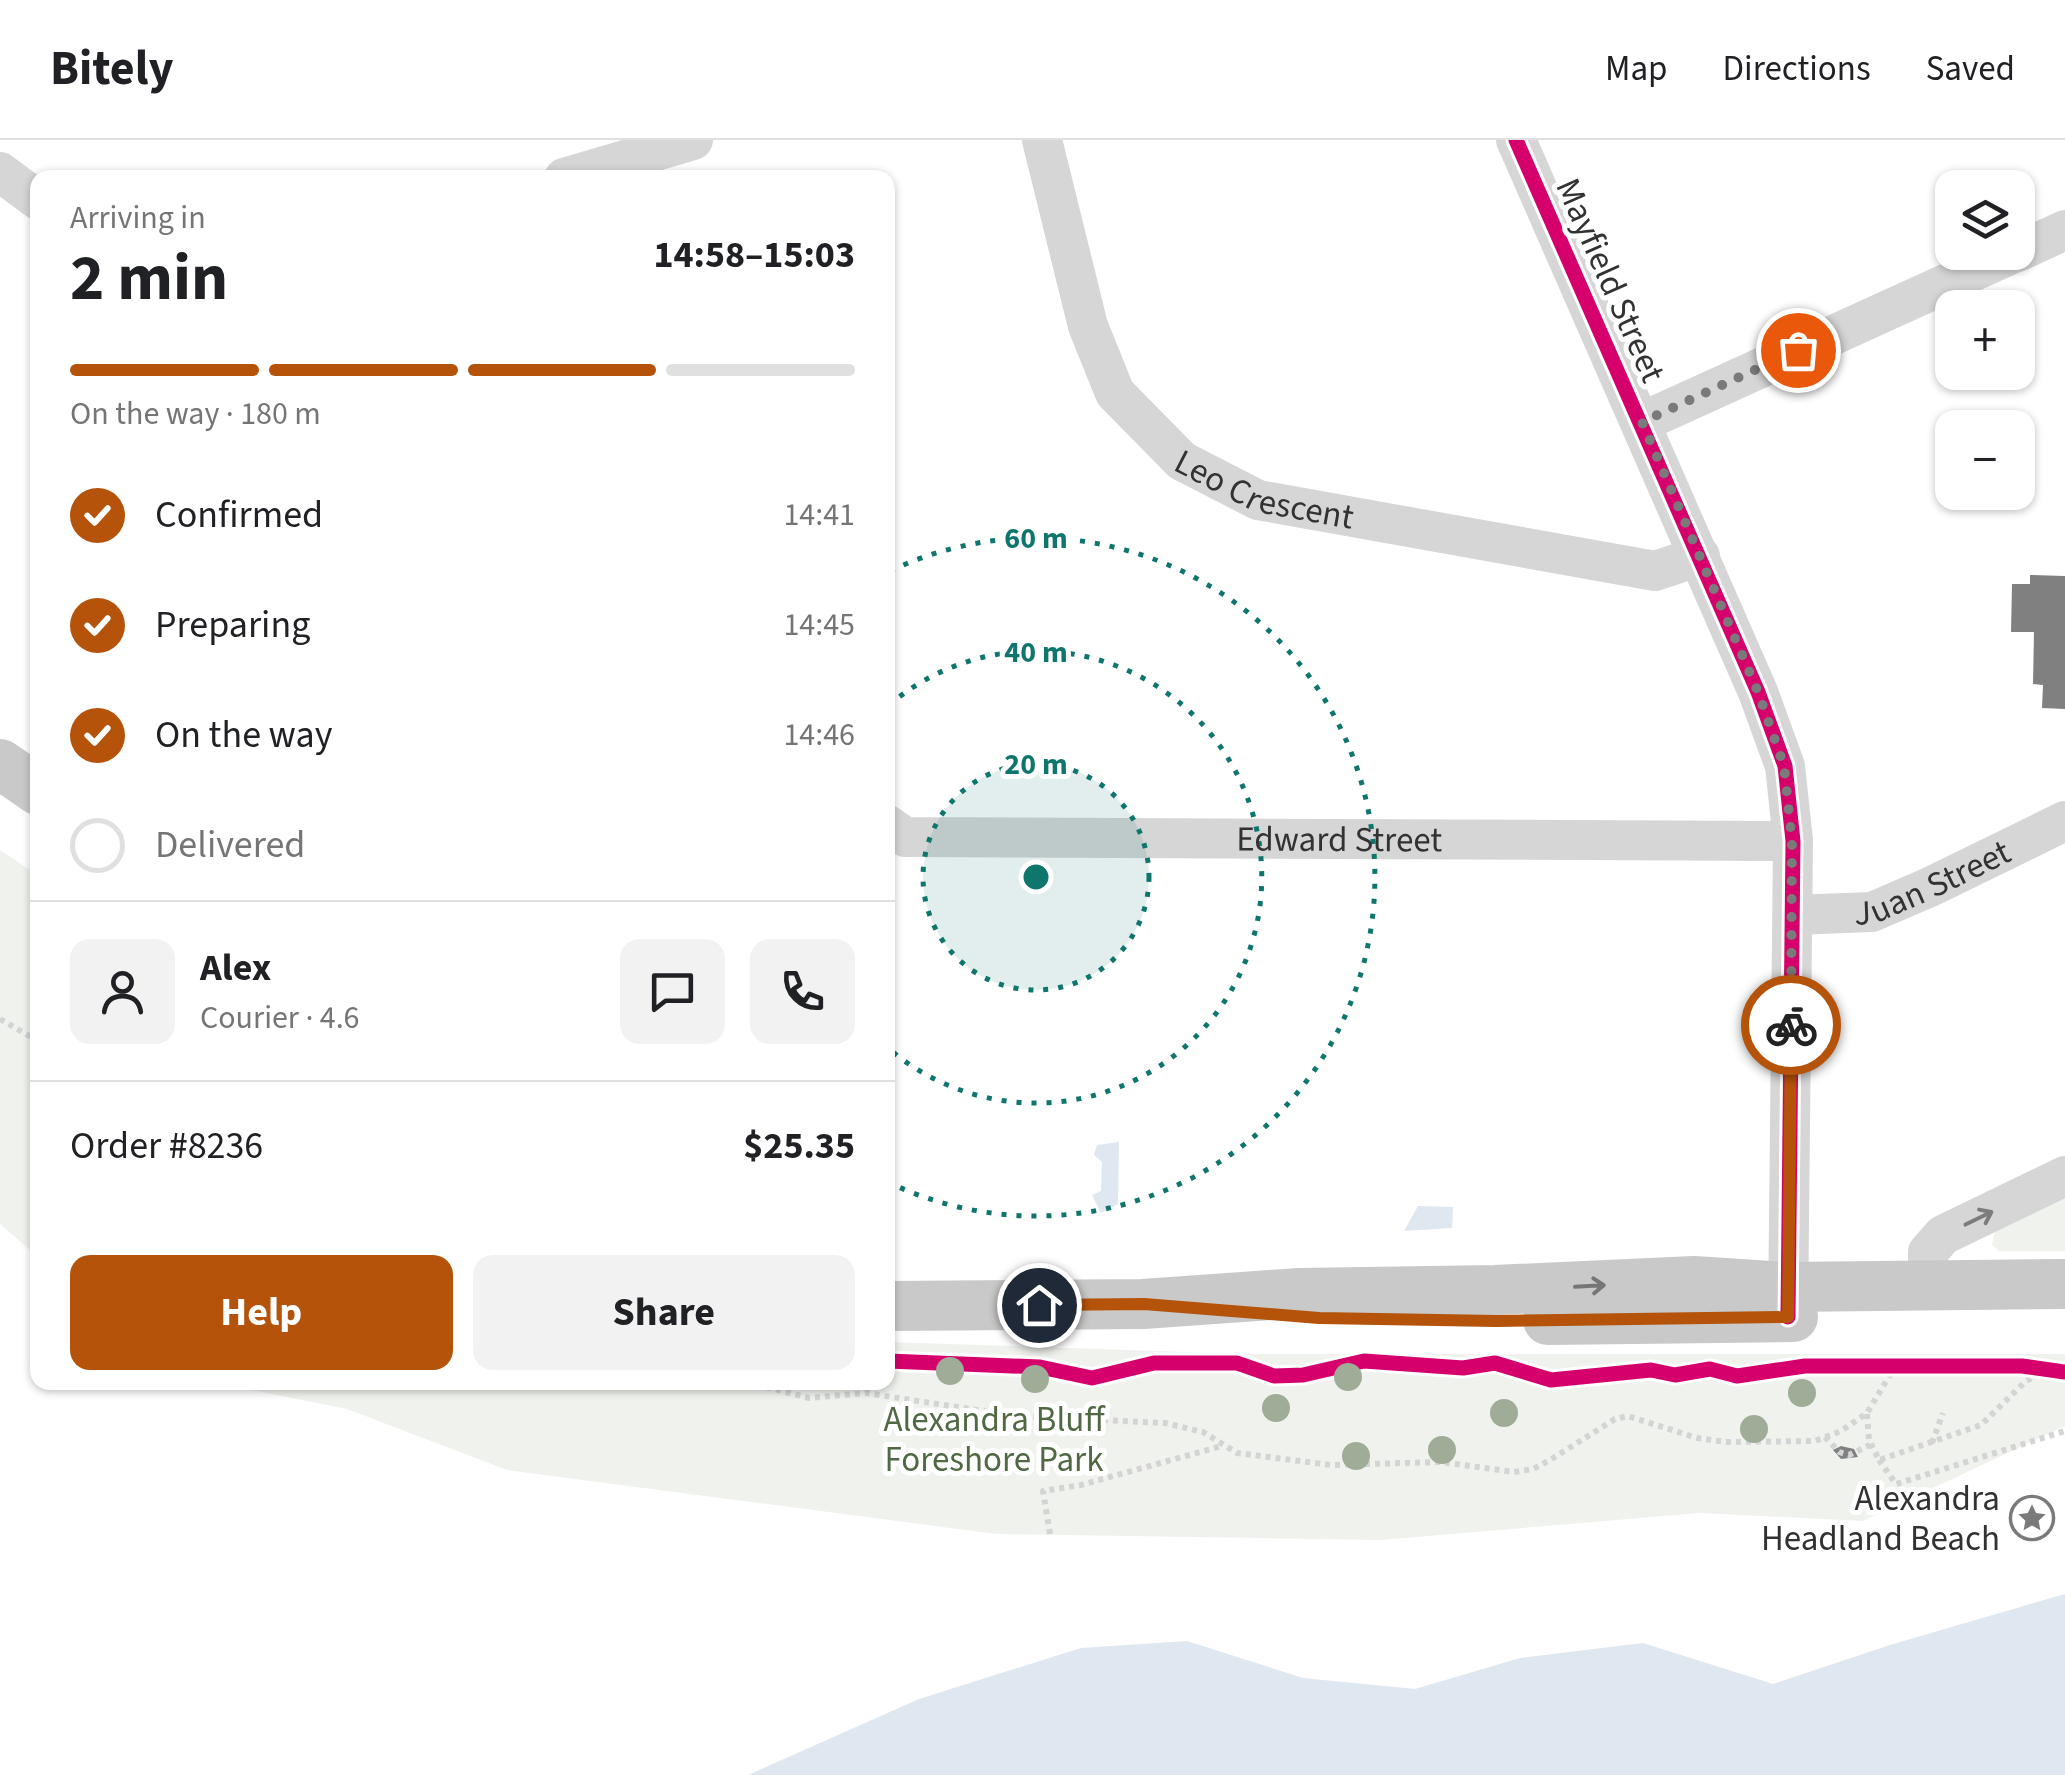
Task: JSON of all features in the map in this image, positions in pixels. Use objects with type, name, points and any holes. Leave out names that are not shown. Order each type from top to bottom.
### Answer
[{"type":"main road","points":[[0,764],[30,785]]},
{"type":"main road","points":[[895,1306],[1144,1304],[1299,1293],[1694,1281],[1788,1302],[2065,1312]]},
{"type":"main road","points":[[1788,1302],[1928,1286],[2065,1284]]},
{"type":"street","points":[[591,170],[693,140]]},
{"type":"street","name":"Leo Crescent","points":[[1042,140],[1088,326],[1116,392],[1182,461],[1258,500],[1334,514],[1655,571],[1700,556]]},
{"type":"street","name":"Mayfield Street","points":[[1516,140],[1700,556],[1758,692],[1784,766],[1792,841],[1793,915],[1788,1302]]},
{"type":"street","points":[[0,172],[30,194]]},
{"type":"street","points":[[2035,243],[2065,230]]},
{"type":"street","points":[[1642,422],[1976,270]]},
{"type":"street","name":"Juan Street","points":[[1793,915],[1872,912],[2065,821]]},
{"type":"street","name":"Edward Street","points":[[895,830],[905,837],[1792,841]]},
{"type":"street","points":[[1928,1286],[1928,1252],[1944,1235],[2065,1176]]},
{"type":"path","points":[[0,1020],[30,1037]]},
{"type":"path","points":[[1878,1366],[1915,1366]]},
{"type":"path","points":[[778,1390],[808,1398],[866,1392],[1016,1416],[1166,1422],[1203,1432],[1222,1446],[1246,1455],[1331,1465],[1440,1462],[1514,1472],[1534,1468],[1615,1419],[1628,1416],[1697,1438],[1726,1442],[1787,1443],[1826,1436],[1868,1413],[1896,1366]]},
{"type":"path","points":[[2022,1366],[2065,1372]]},
{"type":"path","points":[[1878,1460],[1981,1425],[2026,1381],[2046,1370]]},
{"type":"path","points":[[1868,1413],[1870,1445],[1896,1484],[2065,1431]]},
{"type":"path","points":[[1931,1444],[1943,1413]]},
{"type":"path","points":[[1826,1436],[1838,1452],[1848,1455],[1870,1445]]},
{"type":"path","points":[[1050,1534],[1043,1491],[1081,1485],[1222,1446]]},
{"type":"green space","points":[[0,850],[30,870],[30,1250],[0,1224]]},
{"type":"green space","points":[[2065,1197],[2065,1251],[1999,1251],[1992,1245],[1995,1230]]},
{"type":"green space","name":"Alexandra Bluff Foreshore Park","points":[[895,1342],[1245,1354],[2065,1354],[2065,1426],[1863,1521],[1699,1513],[1381,1540],[996,1534],[507,1470],[347,1409],[251,1390],[895,1390]]},
{"type":"shaded area","points":[[1119,1142],[1118,1204],[1101,1213],[1092,1195],[1101,1191],[1102,1162],[1094,1155],[1097,1145]]},
{"type":"shaded area","points":[[1418,1206],[1453,1207],[1452,1228],[1404,1231]]},
{"type":"shaded area","points":[[2065,1594],[2065,1775],[748,1775],[919,1699],[1081,1648],[1187,1641],[1303,1678],[1415,1689],[1520,1658],[1643,1643],[1773,1684]]},
{"type":"building","points":[[2030,575],[2065,576],[2065,709],[2042,708],[2043,685],[2033,684],[2034,632],[2011,632],[2012,584],[2030,584]]},
{"type":"building","points":[[1841,1446],[1854,1449],[1858,1457],[1841,1459],[1833,1450]]},
{"type":"cycle path","points":[[1516,140],[1758,692],[1785,766],[1793,841],[1788,1317]]},
{"type":"cycle path","points":[[895,1361],[1040,1367],[1092,1378],[1154,1363],[1237,1363],[1274,1376],[1303,1375],[1364,1361],[1463,1368],[1495,1363],[1551,1380],[1651,1370],[1675,1375],[1710,1369],[1737,1376],[1805,1366],[2022,1366],[2065,1372]]},
{"type":"way so far","points":[[1791,1025],[1792,841],[1784,766],[1758,692],[1642,422],[1798,350]]},
{"type":"place","name":"Alexandra Headland Beach","points":[[2032,1518]]},
{"type":"route","points":[[1039,1305],[1144,1304],[1319,1318],[1496,1321],[1788,1317],[1791,1025]]}]
